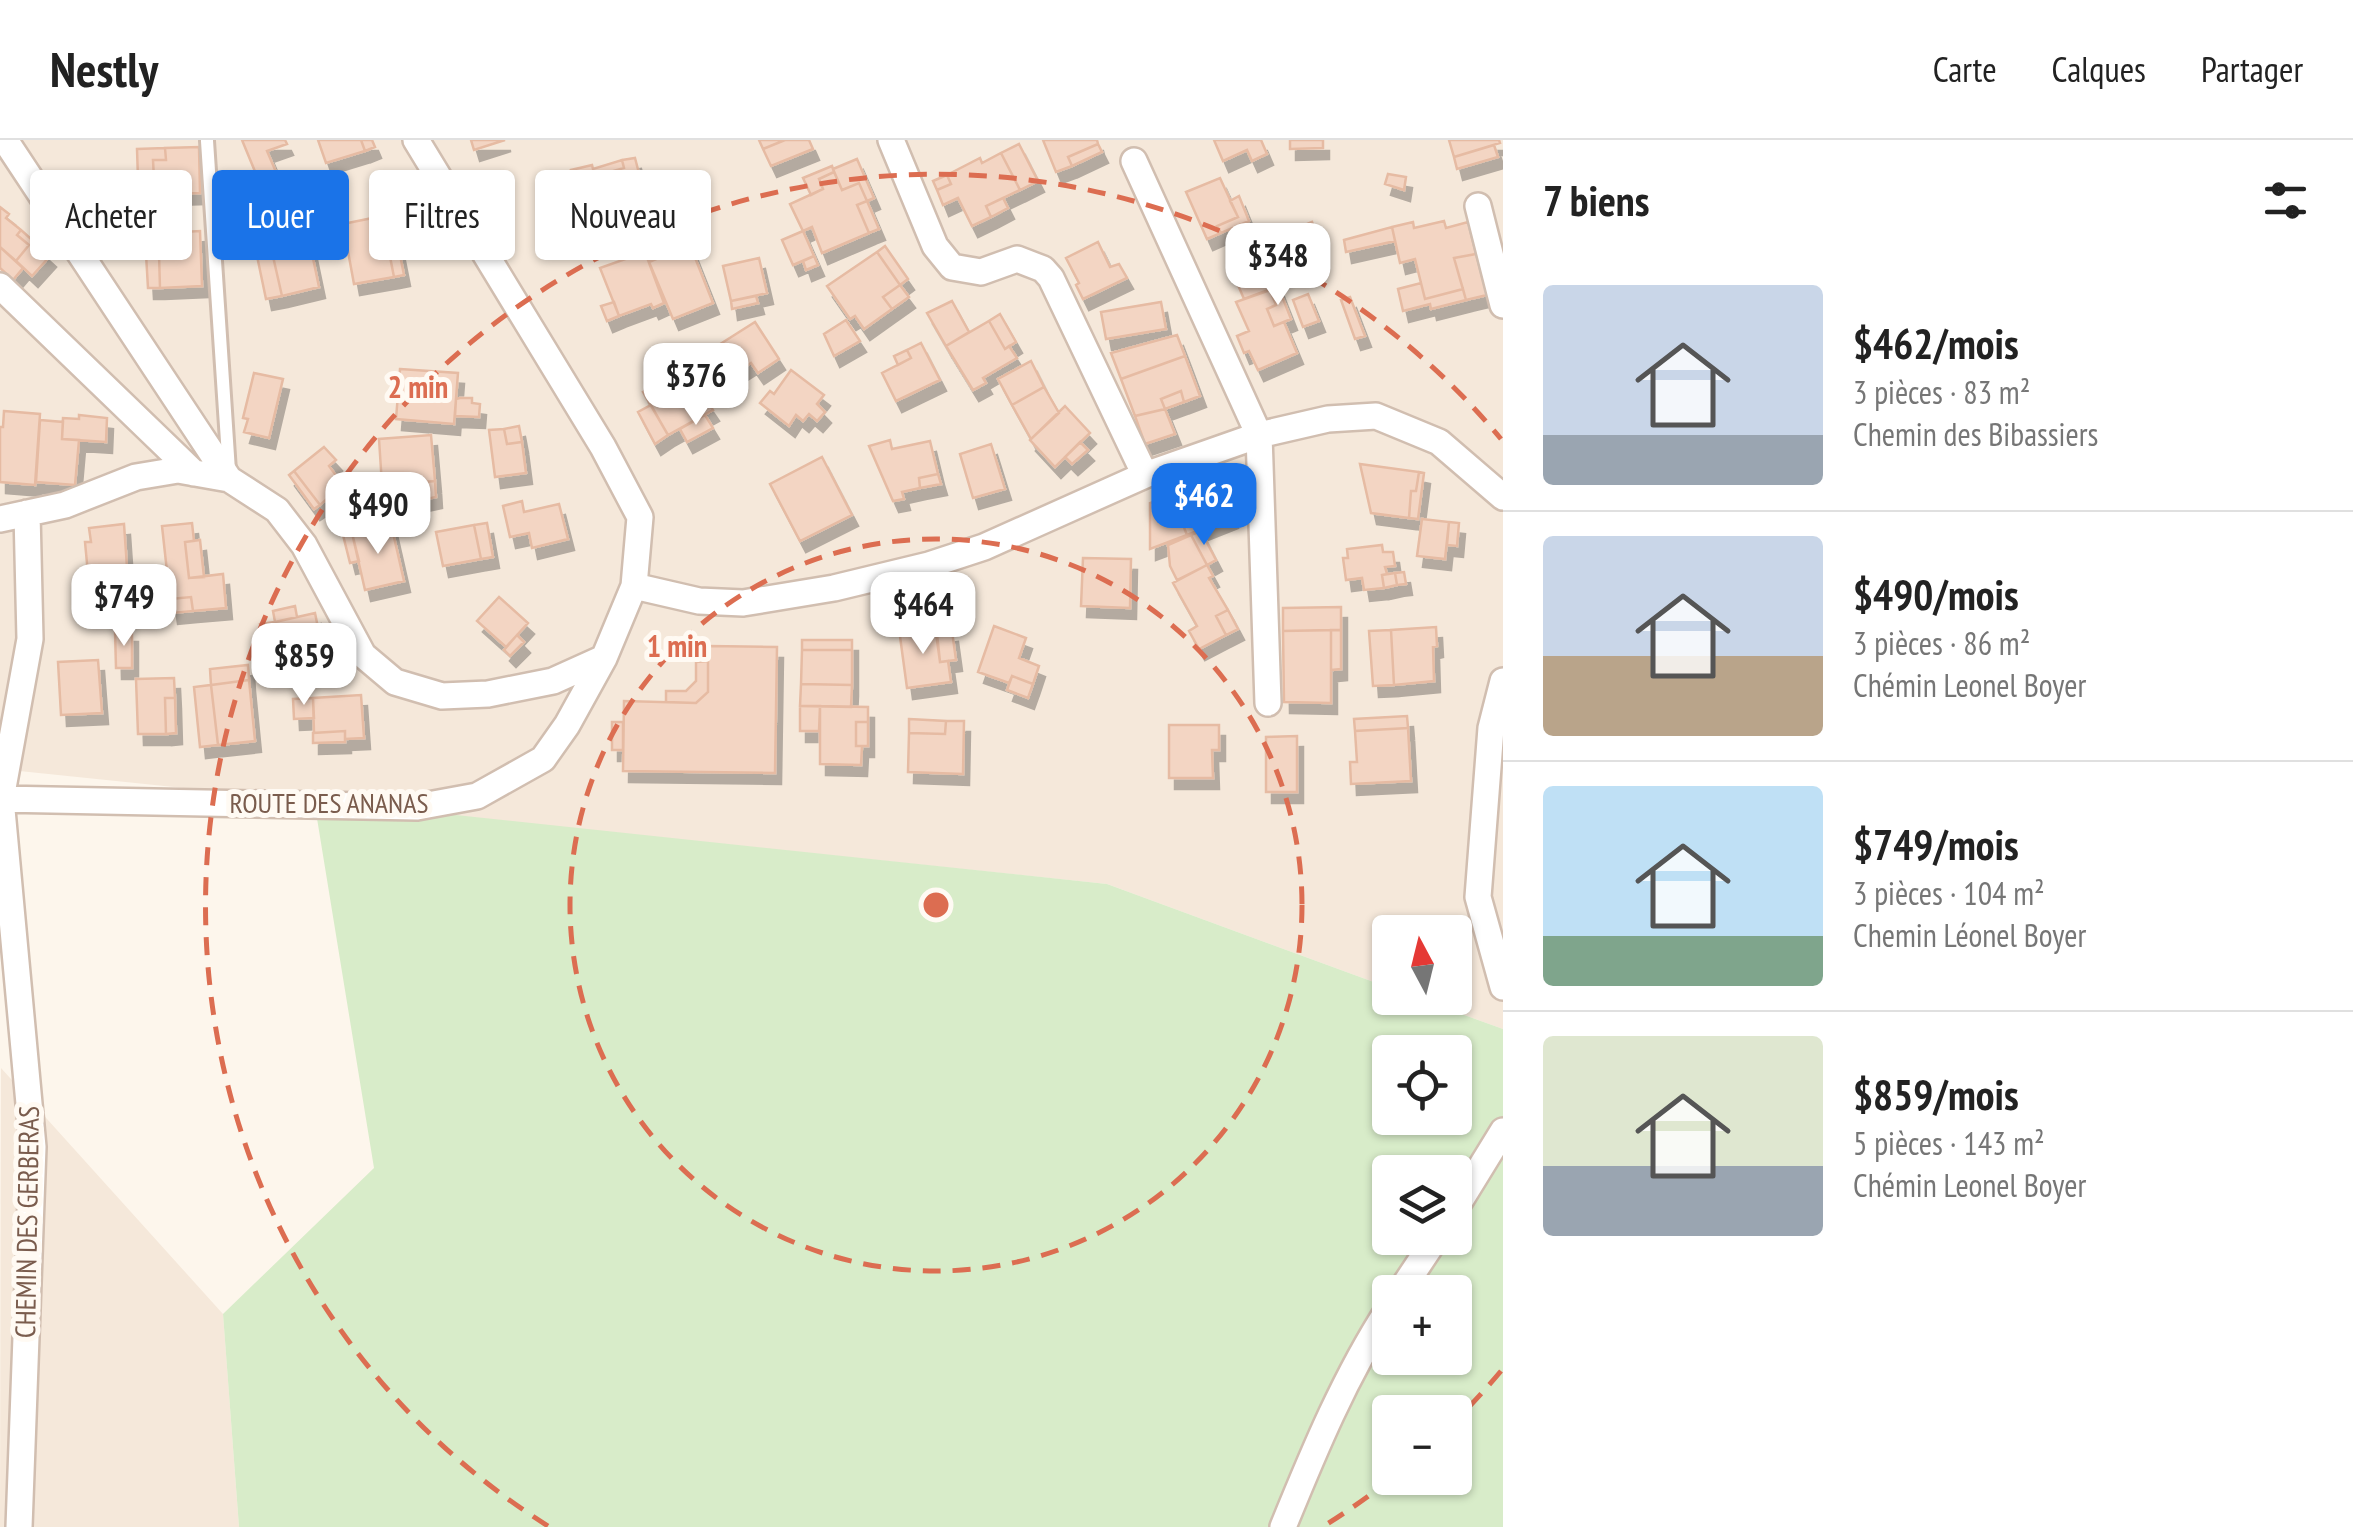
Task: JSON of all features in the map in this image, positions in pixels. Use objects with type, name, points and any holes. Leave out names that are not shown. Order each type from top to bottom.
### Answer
[{"type":"street","points":[[5,140],[229,479],[276,510],[304,544],[363,655],[394,682],[442,696],[488,694],[553,682],[604,658]]},
{"type":"street","name":"ROUTE DES ANANAS","points":[[0,799],[417,808],[477,796],[543,759],[567,724],[604,658],[634,586],[640,516],[584,415],[416,140]]},
{"type":"street","points":[[890,140],[935,246],[952,267],[981,272],[1016,259],[1043,269],[1050,278],[1145,475]]},
{"type":"street","points":[[1134,161],[1259,435],[1268,703]]},
{"type":"street","points":[[1478,206],[1503,305]]},
{"type":"street","points":[[0,286],[194,473]]},
{"type":"street","points":[[634,586],[699,601],[743,604],[834,588],[984,547],[1145,475],[1259,435],[1328,419],[1376,416],[1439,442],[1503,497]]},
{"type":"street","points":[[0,519],[65,505],[136,477],[178,470],[229,479]]},
{"type":"street","name":"CHEMIN DES GERBERAS","points":[[19,1527],[33,1146],[0,799],[30,639],[28,513]]},
{"type":"street","points":[[1503,681],[1492,728],[1478,897],[1503,988]]},
{"type":"street","points":[[1472,1181],[1503,1131]]},
{"type":"street","points":[[1283,1527],[1321,1433],[1372,1334]]},
{"type":"lane","points":[[207,142],[229,479]]},
{"type":"shaded area","points":[[0,140],[1503,140],[1503,1029],[1464,1015],[1472,1015],[1472,915],[1372,915],[1372,981],[1107,884],[0,769]]},
{"type":"shaded area","points":[[1,1068],[223,1314],[239,1527],[0,1527]]},
{"type":"green space","points":[[314,800],[1107,884],[1372,981],[1372,1015],[1464,1015],[1503,1029],[1503,1527],[239,1527],[223,1314],[374,1168]]},
{"type":"building","points":[[242,140],[285,140],[287,144],[267,151],[275,170],[254,170]]},
{"type":"building","points":[[318,140],[361,140],[365,151],[326,163]]},
{"type":"building","points":[[361,140],[372,140],[375,147],[365,151]]},
{"type":"building","points":[[471,140],[505,140],[474,150]]},
{"type":"building","points":[[759,140],[785,140],[763,149]]},
{"type":"building","points":[[785,140],[809,140],[813,149],[771,166],[763,149]]},
{"type":"building","points":[[1043,140],[1097,140],[1098,144],[1068,157],[1072,166],[1056,172]]},
{"type":"building","points":[[1214,140],[1261,140],[1267,154],[1252,161],[1247,150],[1223,161]]},
{"type":"building","points":[[1290,140],[1323,140],[1323,148],[1290,149]]},
{"type":"building","points":[[1449,140],[1499,140],[1500,143],[1454,157]]},
{"type":"building","points":[[1019,144],[1038,181],[1020,190],[1001,153]]},
{"type":"building","points":[[1098,144],[1102,152],[1072,166],[1068,157]]},
{"type":"building","points":[[1494,145],[1498,157],[1457,169],[1454,157]]},
{"type":"building","points":[[199,147],[200,193],[192,193],[192,170],[154,170],[153,160],[166,160],[165,148]]},
{"type":"building","points":[[165,148],[166,160],[153,160],[154,170],[138,170],[137,149]]},
{"type":"building","points":[[1001,153],[1020,190],[986,206],[991,217],[972,226],[958,198],[943,205],[937,190],[951,184],[947,175],[980,158],[982,163]]},
{"type":"building","points":[[635,158],[638,170],[617,170],[624,168],[622,160]]},
{"type":"building","points":[[857,159],[874,198],[867,201],[859,183],[842,190],[833,169]]},
{"type":"building","points":[[622,160],[624,168],[571,170],[592,165],[593,169]]},
{"type":"building","points":[[832,166],[834,172],[819,179],[823,189],[811,195],[803,178]]},
{"type":"building","points":[[834,172],[842,190],[859,183],[867,201],[857,205],[869,233],[822,253],[812,227],[803,231],[790,204],[823,189],[819,179]]},
{"type":"building","points":[[1388,174],[1406,177],[1404,190],[1385,184]]},
{"type":"building","points":[[947,175],[951,184],[937,190],[933,181]]},
{"type":"building","points":[[1220,178],[1238,217],[1217,226],[1221,233],[1207,239],[1186,192]]},
{"type":"building","points":[[1239,196],[1249,221],[1221,233],[1217,226],[1238,217],[1230,201]]},
{"type":"building","points":[[1003,198],[1008,208],[991,217],[986,206]]},
{"type":"building","points":[[867,201],[879,229],[869,233],[857,205]]},
{"type":"building","points":[[0,207],[21,230],[17,235],[29,245],[16,261],[0,247]]},
{"type":"building","points":[[369,219],[369,260],[391,260],[394,277],[354,284],[349,223]]},
{"type":"building","points":[[1444,221],[1446,228],[1468,222],[1476,254],[1454,258],[1463,289],[1425,299],[1415,259],[1400,263],[1392,227],[1413,222],[1414,228]]},
{"type":"building","points":[[1312,222],[1318,238],[1287,253],[1279,236]]},
{"type":"building","points":[[1392,227],[1395,241],[1346,252],[1344,240]]},
{"type":"building","points":[[21,230],[30,238],[30,260],[46,260],[32,276],[16,261],[29,245],[17,235]]},
{"type":"building","points":[[192,231],[200,231],[202,286],[160,288],[159,260],[192,260]]},
{"type":"building","points":[[803,231],[814,256],[793,265],[782,240]]},
{"type":"building","points":[[1098,242],[1110,267],[1119,264],[1127,278],[1083,299],[1066,258]]},
{"type":"building","points":[[885,246],[908,279],[900,285],[877,252]]},
{"type":"building","points":[[0,247],[23,268],[13,280],[0,268]]},
{"type":"building","points":[[877,252],[900,285],[883,297],[892,309],[864,329],[855,316],[850,319],[827,286]]},
{"type":"building","points":[[1476,254],[1487,295],[1466,300],[1454,258]]},
{"type":"building","points":[[814,256],[818,265],[806,270],[803,261]]},
{"type":"building","points":[[759,258],[767,293],[731,301],[723,266]]},
{"type":"building","points":[[146,260],[159,260],[160,288],[148,288]]},
{"type":"building","points":[[258,260],[274,260],[282,296],[266,299]]},
{"type":"building","points":[[274,260],[313,260],[319,287],[282,296]]},
{"type":"building","points":[[391,260],[401,260],[404,275],[394,277]]},
{"type":"building","points":[[622,260],[648,260],[664,303],[619,316],[600,268]]},
{"type":"building","points":[[696,260],[713,303],[673,319],[649,262]]},
{"type":"building","points":[[1260,265],[1271,289],[1244,299],[1234,276]]},
{"type":"building","points":[[1421,283],[1425,299],[1463,289],[1466,300],[1403,311],[1398,289]]},
{"type":"building","points":[[900,285],[909,297],[892,309],[883,297]]},
{"type":"building","points":[[1278,286],[1291,319],[1274,326],[1267,309],[1276,305],[1270,290]]},
{"type":"building","points":[[1270,290],[1276,305],[1267,309],[1274,326],[1284,322],[1297,353],[1258,370],[1237,336],[1249,331],[1236,302]]},
{"type":"building","points":[[1308,294],[1319,321],[1303,327],[1293,300]]},
{"type":"building","points":[[756,296],[758,303],[732,309],[731,301]]},
{"type":"building","points":[[1350,297],[1365,336],[1355,339],[1341,300]]},
{"type":"building","points":[[952,301],[969,332],[946,346],[927,313]]},
{"type":"building","points":[[614,302],[619,316],[607,321],[601,306]]},
{"type":"building","points":[[1161,302],[1166,329],[1106,339],[1101,312]]},
{"type":"building","points":[[1000,314],[1016,342],[1005,349],[989,321]]},
{"type":"building","points":[[846,320],[860,341],[834,356],[824,334]]},
{"type":"building","points":[[989,321],[1005,349],[1009,346],[1017,358],[983,378],[986,383],[973,390],[946,346]]},
{"type":"building","points":[[755,322],[779,359],[758,373],[751,363],[735,373],[717,346]]},
{"type":"building","points":[[1177,335],[1185,356],[1121,379],[1111,353]]},
{"type":"building","points":[[921,343],[940,380],[896,401],[882,373],[911,358],[907,350]]},
{"type":"building","points":[[907,350],[911,358],[898,365],[894,356]]},
{"type":"building","points":[[1185,356],[1200,396],[1184,402],[1181,391],[1161,399],[1165,409],[1135,416],[1121,379]]},
{"type":"building","points":[[1031,361],[1044,387],[1012,405],[998,379]]},
{"type":"building","points":[[400,369],[458,373],[454,424],[396,419]]},
{"type":"building","points":[[791,370],[824,395],[817,404],[825,412],[817,421],[809,414],[803,421],[796,415],[789,426],[760,403],[770,391],[774,394]]},
{"type":"building","points":[[679,372],[696,402],[704,397],[713,410],[668,435],[643,392]]},
{"type":"building","points":[[254,373],[283,379],[269,438],[244,432],[248,419],[243,418]]},
{"type":"building","points":[[1044,387],[1059,413],[1031,439],[1012,405]]},
{"type":"building","points":[[1181,391],[1184,402],[1165,409],[1161,399]]},
{"type":"building","points":[[472,398],[472,403],[480,404],[479,417],[455,416],[456,399]]},
{"type":"building","points":[[651,405],[668,435],[655,444],[638,412]]},
{"type":"building","points":[[1065,406],[1090,433],[1055,467],[1030,440]]},
{"type":"building","points":[[1165,409],[1175,434],[1145,444],[1135,416]]},
{"type":"building","points":[[4,411],[40,414],[35,485],[0,482],[0,427]]},
{"type":"building","points":[[79,415],[107,418],[106,442],[62,439],[63,418],[79,419]]},
{"type":"building","points":[[705,415],[713,428],[687,442],[680,429]]},
{"type":"building","points":[[40,420],[63,422],[62,439],[79,440],[75,485],[36,482]]},
{"type":"building","points":[[519,426],[522,442],[507,444],[504,429]]},
{"type":"building","points":[[504,429],[507,444],[522,442],[526,473],[495,477],[489,430]]},
{"type":"building","points":[[431,435],[435,481],[382,485],[379,439]]},
{"type":"building","points":[[890,440],[892,449],[930,441],[938,474],[919,478],[920,488],[902,492],[904,499],[893,501],[869,446]]},
{"type":"building","points":[[1080,442],[1088,450],[1072,464],[1065,457]]},
{"type":"building","points":[[991,444],[1005,489],[973,498],[960,454]]},
{"type":"building","points":[[324,447],[336,460],[329,466],[343,485],[320,505],[294,471]]},
{"type":"building","points":[[822,457],[852,515],[800,541],[770,484]]},
{"type":"building","points":[[1360,464],[1419,472],[1416,491],[1411,491],[1409,518],[1371,513]]},
{"type":"building","points":[[1214,469],[1217,477],[1171,495],[1168,486]]},
{"type":"building","points":[[294,471],[320,505],[314,509],[289,475]]},
{"type":"building","points":[[1419,472],[1424,473],[1418,519],[1409,518],[1411,491],[1416,491]]},
{"type":"building","points":[[938,474],[941,484],[920,488],[919,478]]},
{"type":"building","points":[[1217,477],[1232,517],[1187,535],[1171,495]]},
{"type":"building","points":[[435,481],[436,497],[413,502],[412,483]]},
{"type":"building","points":[[1171,495],[1187,535],[1150,549],[1150,503]]},
{"type":"building","points":[[522,501],[524,512],[559,504],[568,539],[532,548],[529,533],[510,537],[503,506]]},
{"type":"building","points":[[1422,519],[1449,522],[1445,559],[1417,556]]},
{"type":"building","points":[[1449,522],[1459,523],[1457,546],[1447,545]]},
{"type":"building","points":[[192,523],[194,541],[185,542],[189,578],[223,574],[226,608],[193,611],[191,597],[170,599],[162,526]]},
{"type":"building","points":[[487,523],[493,557],[481,559],[474,525]]},
{"type":"building","points":[[124,524],[128,582],[138,581],[141,607],[88,613],[84,574],[88,574],[85,542],[91,542],[89,528]]},
{"type":"building","points":[[391,524],[404,581],[365,590],[352,533]]},
{"type":"building","points":[[474,525],[481,559],[443,566],[436,532]]},
{"type":"building","points":[[1201,531],[1216,560],[1207,565],[1191,535]]},
{"type":"building","points":[[352,533],[359,561],[350,563],[343,535]]},
{"type":"building","points":[[1191,535],[1207,565],[1177,580],[1170,566],[1168,545]]},
{"type":"building","points":[[200,540],[204,577],[189,578],[185,542]]},
{"type":"building","points":[[1382,545],[1383,552],[1393,552],[1395,566],[1385,567],[1384,588],[1364,590],[1362,578],[1346,580],[1343,558],[1348,558],[1347,549]]},
{"type":"building","points":[[1083,558],[1131,559],[1130,608],[1081,606]]},
{"type":"building","points":[[1207,565],[1213,576],[1209,578],[1228,610],[1216,616],[1226,635],[1199,649],[1189,631],[1197,626],[1173,583]]},
{"type":"building","points":[[1404,572],[1406,584],[1397,585],[1395,573]]},
{"type":"building","points":[[1395,573],[1397,585],[1384,588],[1382,575]]},
{"type":"building","points":[[191,597],[193,611],[172,613],[170,599]]},
{"type":"building","points":[[499,597],[528,623],[506,647],[477,621]]},
{"type":"building","points":[[295,606],[297,617],[275,622],[273,611]]},
{"type":"building","points":[[1341,607],[1341,630],[1283,631],[1283,608]]},
{"type":"building","points":[[1228,610],[1238,629],[1226,635],[1216,616]]},
{"type":"building","points":[[315,613],[323,652],[283,660],[275,622]]},
{"type":"building","points":[[934,613],[936,624],[915,627],[913,616]]},
{"type":"building","points":[[275,622],[283,660],[268,663],[260,624]]},
{"type":"building","points":[[936,624],[940,662],[948,661],[951,682],[907,688],[899,629]]},
{"type":"building","points":[[994,626],[1026,638],[1019,658],[1039,666],[1033,684],[1012,676],[1009,683],[978,672]]},
{"type":"building","points":[[1436,627],[1434,681],[1394,685],[1391,630]]},
{"type":"building","points":[[1331,630],[1331,703],[1284,702],[1283,631]]},
{"type":"building","points":[[1331,630],[1341,630],[1341,669],[1331,670]]},
{"type":"building","points":[[1391,630],[1394,685],[1373,686],[1369,631]]},
{"type":"building","points":[[115,631],[132,631],[132,668],[116,668]]},
{"type":"building","points":[[952,631],[956,660],[940,662],[936,633]]},
{"type":"building","points":[[517,635],[524,642],[510,656],[504,650]]},
{"type":"building","points":[[802,640],[852,640],[852,650],[802,650]]},
{"type":"building","points":[[708,646],[777,647],[775,773],[623,771],[624,701],[696,703],[708,692]]},
{"type":"building","points":[[802,650],[852,650],[852,685],[801,684]]},
{"type":"building","points":[[98,660],[102,713],[61,715],[58,662]]},
{"type":"building","points":[[708,661],[708,692],[696,703],[666,702],[666,691],[686,691],[696,681],[696,662]]},
{"type":"building","points":[[248,665],[249,680],[211,685],[210,669]]},
{"type":"building","points":[[1012,676],[1033,684],[1028,698],[1007,690]]},
{"type":"building","points":[[174,678],[175,698],[165,698],[166,734],[138,734],[136,679]]},
{"type":"building","points":[[249,680],[255,741],[218,745],[211,685]]},
{"type":"building","points":[[801,684],[852,685],[851,707],[800,706]]},
{"type":"building","points":[[211,685],[218,745],[200,747],[194,687]]},
{"type":"building","points":[[361,695],[364,738],[345,739],[345,731],[314,733],[313,698]]},
{"type":"building","points":[[165,698],[175,698],[176,733],[166,734]]},
{"type":"building","points":[[313,698],[314,718],[294,719],[293,699]]},
{"type":"building","points":[[800,706],[820,706],[819,731],[800,731]]},
{"type":"building","points":[[820,706],[868,707],[868,722],[856,722],[856,746],[862,746],[861,765],[820,764]]},
{"type":"building","points":[[1407,716],[1408,728],[1355,731],[1354,719]]},
{"type":"building","points":[[909,719],[946,721],[945,734],[909,733]]},
{"type":"building","points":[[946,721],[964,721],[963,774],[908,772],[909,733],[945,734]]},
{"type":"building","points":[[612,722],[623,722],[623,750],[612,750]]},
{"type":"building","points":[[856,722],[868,722],[868,746],[856,746]]},
{"type":"building","points":[[1169,725],[1219,725],[1219,750],[1212,750],[1213,778],[1169,778]]},
{"type":"building","points":[[1408,728],[1411,781],[1351,784],[1350,762],[1357,762],[1355,731]]},
{"type":"building","points":[[345,731],[345,742],[313,743],[313,733]]},
{"type":"building","points":[[1297,736],[1297,792],[1266,792],[1266,737]]}]
